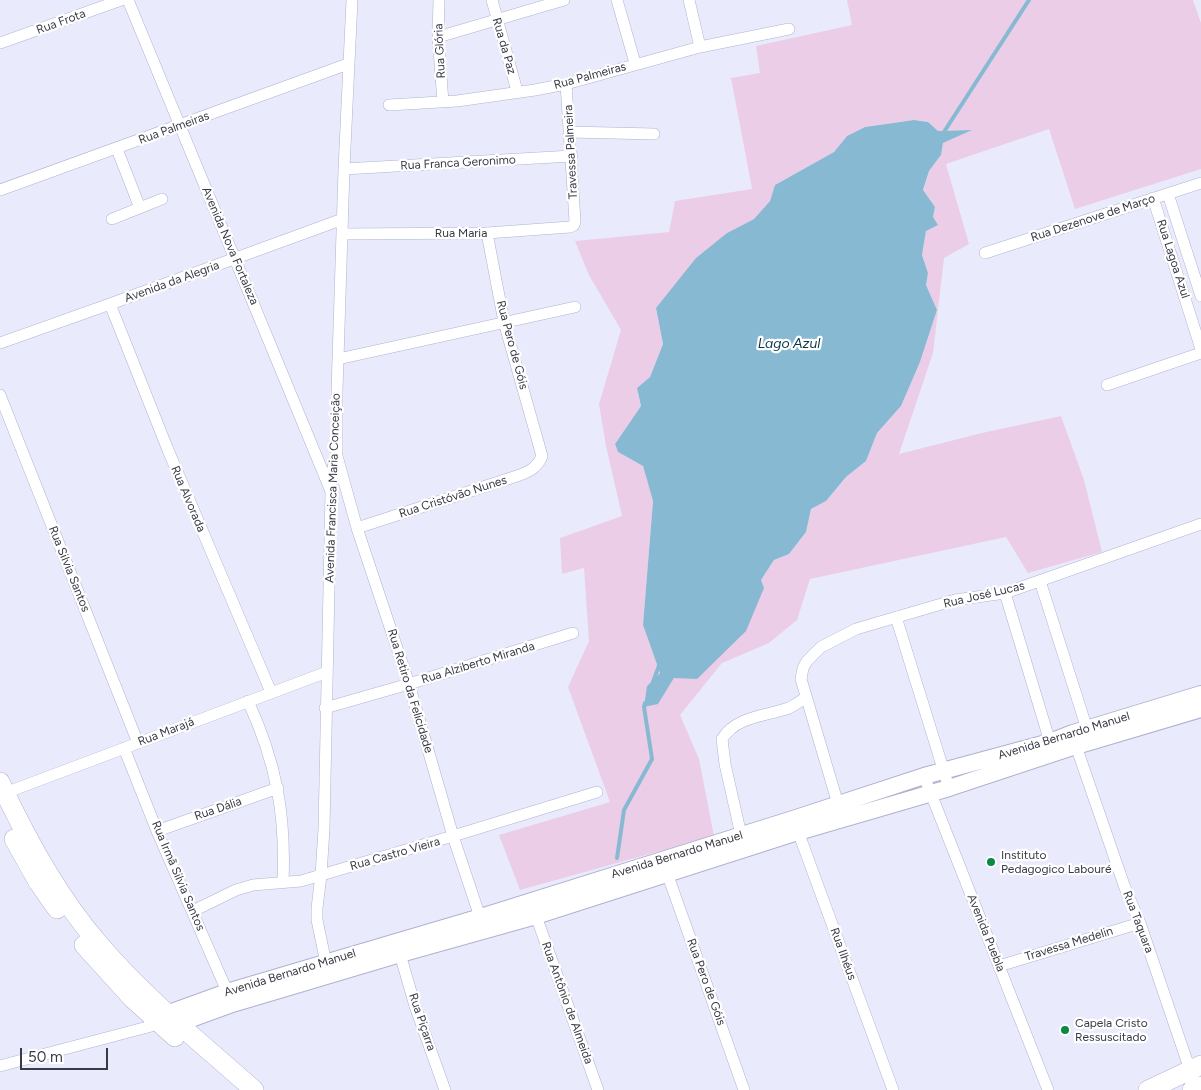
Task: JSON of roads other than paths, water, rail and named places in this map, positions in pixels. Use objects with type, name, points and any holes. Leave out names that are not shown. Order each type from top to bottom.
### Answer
[{"type":"main road","points":[[2,795],[50,875],[77,916],[99,944],[165,1022],[237,1090]]},
{"type":"main road","points":[[165,1022],[254,1090]]},
{"type":"main road","points":[[1148,1090],[1196,1067]]},
{"type":"main road","points":[[1192,1090],[1201,1086]]},
{"type":"street","name":"Rua Frota","points":[[0,43],[121,0]]},
{"type":"street","name":"Avenida Nova Fortaleza","points":[[128,0],[331,492]]},
{"type":"street","name":"Avenida Francisca Maria Conceição","points":[[327,968],[317,920],[317,908],[321,875],[331,492],[332,472],[337,452],[344,169],[352,0]]},
{"type":"street","name":"Rua Glória","points":[[439,0],[438,37],[443,102]]},
{"type":"street","name":"Rua da Paz","points":[[492,0],[517,91]]},
{"type":"street","points":[[438,37],[564,0]]},
{"type":"street","points":[[617,0],[635,63]]},
{"type":"street","points":[[689,0],[700,47]]},
{"type":"street","name":"Rua Palmeiras","points":[[389,105],[457,101],[566,84],[635,63],[700,47],[789,29]]},
{"type":"street","name":"Rua Palmeiras","points":[[0,190],[348,64]]},
{"type":"street","name":"Travessa Palmeira","points":[[566,84],[575,221]]},
{"type":"street","points":[[570,132],[654,134]]},
{"type":"street","points":[[117,149],[140,208]]},
{"type":"street","name":"Rua Franca Geronimo","points":[[344,169],[572,156]]},
{"type":"street","name":"Rua Dezenove de Março","points":[[986,252],[1201,183]]},
{"type":"street","name":"Rua Lagoa Azul","points":[[1168,194],[1201,296]]},
{"type":"street","name":"Rua Lagoa Azul","points":[[1154,198],[1201,349]]},
{"type":"street","points":[[112,219],[162,199]]},
{"type":"street","name":"Avenida da Alegria","points":[[0,343],[343,219]]},
{"type":"street","name":"Rua Maria","points":[[343,234],[487,233],[566,228],[574,225],[575,221]]},
{"type":"street","name":"Rua Pero de Góis","points":[[487,233],[504,322],[542,456]]},
{"type":"street","name":"Rua Alvorada","points":[[110,304],[168,450],[271,692]]},
{"type":"street","points":[[338,359],[575,307]]},
{"type":"street","points":[[1107,385],[1201,353]]},
{"type":"street","name":"Rua Silvia Santos","points":[[0,395],[138,743]]},
{"type":"street","name":"Rua Retiro da Felicidade","points":[[337,452],[357,528],[409,684],[453,836],[482,923]]},
{"type":"street","name":"Rua Cristóvão Nunes","points":[[357,528],[520,475],[538,465],[542,456]]},
{"type":"street","name":"Rua José Lucas","points":[[806,697],[801,679],[803,668],[807,661],[821,648],[856,629],[955,600],[1005,592],[1201,524]]},
{"type":"street","points":[[1040,581],[1087,729]]},
{"type":"street","points":[[1005,592],[1050,742]]},
{"type":"street","points":[[896,617],[949,788]]},
{"type":"street","name":"Rua Alziberto Miranda","points":[[325,708],[573,633]]},
{"type":"street","name":"Rua Marajá","points":[[2,795],[327,672]]},
{"type":"street","name":"Avenida Bernardo Manuel","points":[[327,968],[400,954],[482,923],[741,835],[796,825],[931,794],[1076,746],[1166,712],[1201,694]]},
{"type":"street","points":[[741,835],[725,764],[722,739],[730,730],[744,722],[790,707],[806,697],[838,804]]},
{"type":"street","points":[[248,701],[265,742],[278,788],[284,850],[283,882]]},
{"type":"street","name":"Avenida Bernardo Manuel","points":[[165,1022],[230,998],[482,923],[536,916],[667,873],[796,825],[838,804],[924,776],[1050,742],[1087,729],[1166,712],[1201,709]]},
{"type":"street","name":"Rua Taquara","points":[[1076,746],[1125,888],[1196,1067]]},
{"type":"street","name":"Rua Irmã Silvia Santos","points":[[124,748],[157,831],[230,998]]},
{"type":"street","name":"Avenida Puebla","points":[[924,776],[1048,1090]]},
{"type":"street","name":"Rua Dália","points":[[157,831],[278,788]]},
{"type":"street","name":"Rua Castro Vieira","points":[[193,911],[236,890],[253,885],[301,881],[597,792]]},
{"type":"street","name":"Rua Ilhéus","points":[[796,825],[893,1090]]},
{"type":"street","name":"Rua Pero de Góis","points":[[667,873],[744,1090]]},
{"type":"street","name":"Rua Antônio de Almeida","points":[[536,916],[598,1090]]},
{"type":"street","name":"Travessa Medelin","points":[[999,966],[1140,923]]},
{"type":"street","name":"Rua Piçarra","points":[[400,954],[445,1090]]},
{"type":"street","points":[[0,1066],[165,1022]]},
{"type":"water","name":"Lago Azul","points":[[914,120],[928,122],[938,131],[972,130],[943,143],[941,155],[929,171],[923,190],[935,207],[933,217],[938,225],[926,231],[922,255],[928,273],[926,285],[937,310],[920,362],[901,406],[877,433],[866,461],[846,477],[826,501],[811,509],[806,532],[789,554],[774,560],[761,580],[764,588],[746,631],[697,679],[674,678],[658,704],[644,707],[647,686],[660,673],[643,625],[653,501],[643,466],[618,452],[615,444],[641,406],[637,388],[650,377],[663,344],[656,308],[696,258],[727,233],[754,219],[770,201],[775,185],[834,152],[847,136],[865,127]]},
{"type":"waterway","points":[[942,135],[1029,0]]},
{"type":"waterway","points":[[653,682],[660,663]]},
{"type":"waterway","points":[[617,858],[624,810],[652,759],[645,703]]},
{"type":"place","name":"Instituto Pedagogico Labouré","points":[[991,862]]},
{"type":"place","name":"Capela Cristo Ressuscitado","points":[[1065,1030]]}]
